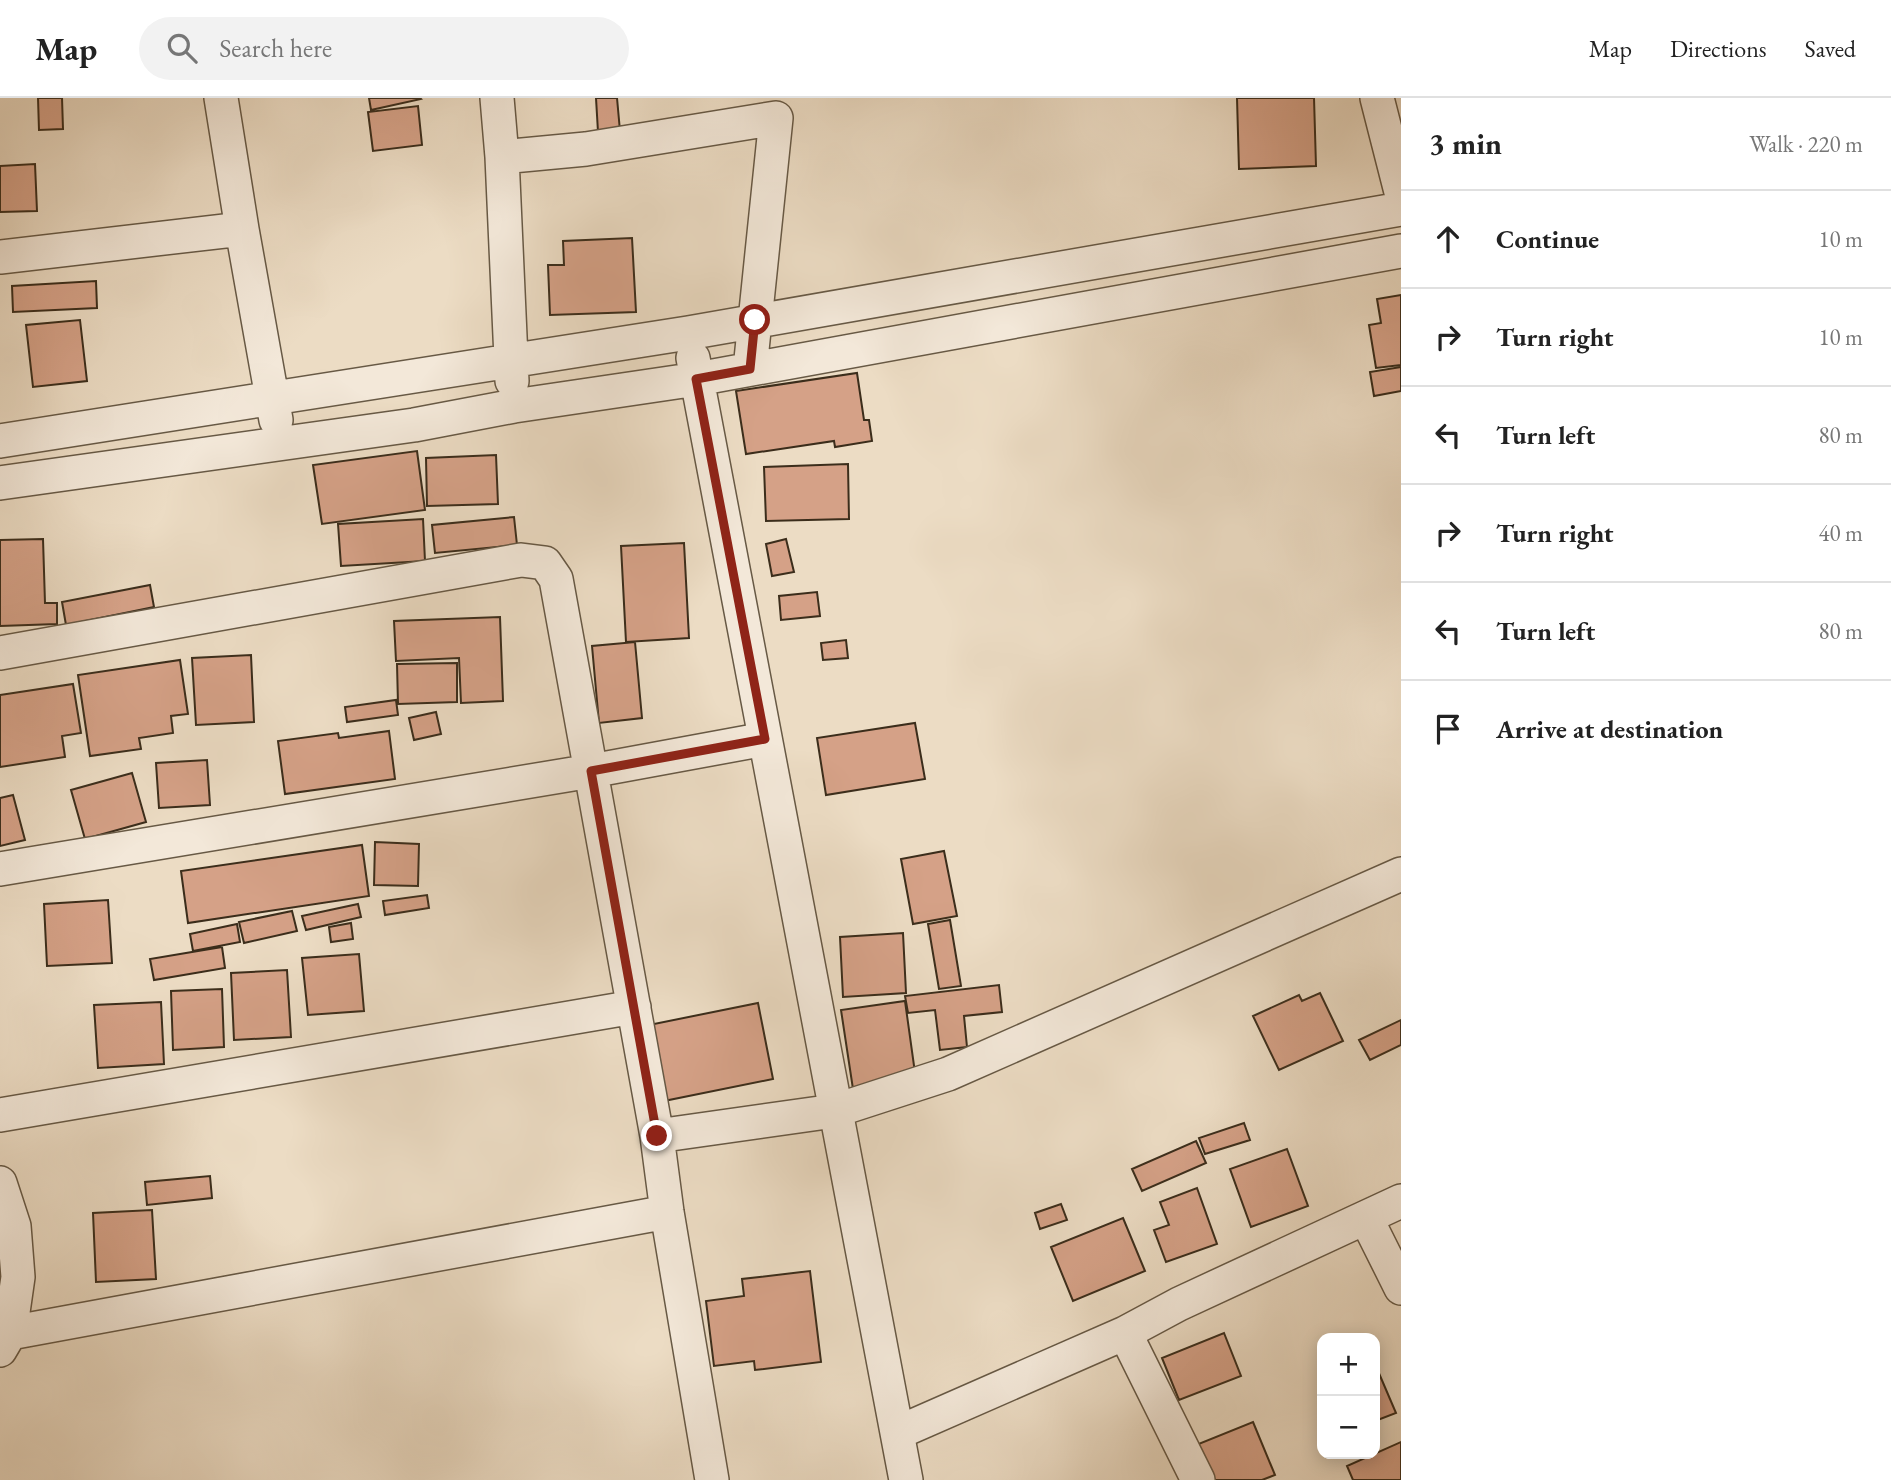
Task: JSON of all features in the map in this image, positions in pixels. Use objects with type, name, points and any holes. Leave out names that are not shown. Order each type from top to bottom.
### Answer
[{"type":"street","points":[[221,98],[280,443]]},
{"type":"street","points":[[496,98],[502,157],[514,406]]},
{"type":"street","points":[[1377,98],[1401,192]]},
{"type":"street","points":[[502,157],[586,149],[776,108],[750,369]]},
{"type":"street","points":[[34,480],[15,438],[688,333],[1401,208]]},
{"type":"street","points":[[0,257],[242,229]]},
{"type":"street","points":[[1248,235],[1256,277]]},
{"type":"street","points":[[0,484],[414,425],[514,406],[696,379],[1401,251]]},
{"type":"street","points":[[1054,269],[1060,313]]},
{"type":"street","points":[[688,333],[906,1480]]},
{"type":"street","points":[[0,653],[522,560],[545,563],[556,579],[634,1007],[712,1480]]},
{"type":"street","points":[[0,869],[591,771],[765,739]]},
{"type":"street","points":[[657,1136],[835,1111],[948,1074],[1401,874]]},
{"type":"street","points":[[0,1115],[634,1007]]},
{"type":"street","points":[[0,1183],[14,1226],[18,1277],[5,1342],[667,1212]]},
{"type":"street","points":[[897,1433],[1125,1333],[1179,1304],[1401,1201]]},
{"type":"street","points":[[1366,1218],[1401,1288]]},
{"type":"street","points":[[1125,1333],[1198,1480]]},
{"type":"building","points":[[38,98],[62,98],[63,129],[39,130]]},
{"type":"building","points":[[369,98],[420,98],[421,99],[371,110]]},
{"type":"building","points":[[596,98],[617,98],[620,131],[598,132]]},
{"type":"building","points":[[1237,98],[1314,98],[1316,166],[1239,169]]},
{"type":"building","points":[[418,106],[422,145],[373,151],[368,112]]},
{"type":"building","points":[[35,164],[37,211],[0,212],[0,166]]},
{"type":"building","points":[[632,238],[636,312],[550,315],[548,265],[564,265],[563,241]]},
{"type":"building","points":[[96,281],[97,308],[13,312],[12,286]]},
{"type":"building","points":[[1401,295],[1401,365],[1376,368],[1369,325],[1381,323],[1377,299]]},
{"type":"building","points":[[80,320],[87,381],[33,387],[26,325]]},
{"type":"building","points":[[1401,367],[1401,391],[1374,396],[1370,372]]},
{"type":"building","points":[[857,373],[864,420],[869,420],[872,441],[835,447],[834,441],[746,454],[736,391]]},
{"type":"building","points":[[417,451],[425,510],[322,524],[313,465]]},
{"type":"building","points":[[496,455],[498,504],[427,506],[426,458]]},
{"type":"building","points":[[848,464],[849,519],[766,521],[764,467]]},
{"type":"building","points":[[514,517],[517,545],[435,553],[432,525]]},
{"type":"building","points":[[423,519],[425,561],[341,566],[338,524]]},
{"type":"building","points":[[43,539],[45,603],[57,603],[57,624],[0,626],[0,540]]},
{"type":"building","points":[[786,539],[794,572],[772,576],[766,544]]},
{"type":"building","points":[[684,543],[689,638],[626,642],[621,546]]},
{"type":"building","points":[[150,585],[154,607],[66,625],[62,602]]},
{"type":"building","points":[[817,592],[820,616],[781,620],[779,596]]},
{"type":"building","points":[[500,617],[503,701],[461,703],[459,658],[396,661],[394,621]]},
{"type":"building","points":[[846,640],[848,658],[823,660],[821,643]]},
{"type":"building","points":[[635,642],[642,718],[599,723],[592,646]]},
{"type":"building","points":[[251,655],[254,722],[196,725],[192,658]]},
{"type":"building","points":[[180,660],[188,714],[171,716],[173,733],[139,738],[141,749],[90,756],[78,675]]},
{"type":"building","points":[[457,663],[457,702],[398,704],[397,664]]},
{"type":"building","points":[[73,684],[81,733],[62,736],[65,757],[0,767],[0,695]]},
{"type":"building","points":[[396,700],[398,715],[347,722],[345,707]]},
{"type":"building","points":[[436,712],[441,734],[414,740],[409,718]]},
{"type":"building","points":[[915,723],[925,779],[826,795],[817,738]]},
{"type":"building","points":[[389,731],[395,779],[285,794],[278,741],[338,733],[339,738]]},
{"type":"building","points":[[207,760],[210,805],[159,808],[156,763]]},
{"type":"building","points":[[132,773],[146,822],[85,839],[71,790]]},
{"type":"building","points":[[13,795],[25,840],[0,846],[0,798]]},
{"type":"building","points":[[375,842],[419,844],[418,886],[374,885]]},
{"type":"building","points":[[362,845],[369,896],[188,923],[181,871]]},
{"type":"building","points":[[944,851],[957,916],[913,924],[901,859]]},
{"type":"building","points":[[427,895],[429,908],[385,915],[383,901]]},
{"type":"building","points":[[108,900],[112,963],[47,966],[44,904]]},
{"type":"building","points":[[358,904],[361,917],[306,930],[302,916]]},
{"type":"building","points":[[292,911],[297,931],[244,943],[239,922]]},
{"type":"building","points":[[950,920],[961,986],[939,989],[928,924]]},
{"type":"building","points":[[351,923],[353,939],[331,942],[329,927]]},
{"type":"building","points":[[237,924],[240,942],[193,951],[190,934]]},
{"type":"building","points":[[903,933],[906,993],[843,997],[840,937]]},
{"type":"building","points":[[222,947],[225,968],[154,980],[150,959]]},
{"type":"building","points":[[359,954],[364,1011],[308,1015],[302,958]]},
{"type":"building","points":[[287,970],[291,1037],[234,1040],[231,973]]},
{"type":"building","points":[[999,985],[1002,1012],[964,1016],[967,1047],[940,1050],[935,1010],[908,1013],[905,996]]},
{"type":"building","points":[[222,989],[224,1047],[173,1050],[171,991]]},
{"type":"building","points":[[1320,993],[1343,1041],[1279,1070],[1253,1016],[1299,995],[1302,1001]]},
{"type":"building","points":[[905,1001],[916,1080],[853,1089],[841,1010]]},
{"type":"building","points":[[161,1002],[164,1064],[98,1068],[94,1005]]},
{"type":"building","points":[[758,1003],[773,1079],[659,1102],[644,1026]]},
{"type":"building","points":[[1401,1020],[1401,1045],[1370,1060],[1359,1040]]},
{"type":"building","points":[[1244,1123],[1250,1140],[1205,1154],[1199,1138]]},
{"type":"building","points":[[1196,1141],[1206,1163],[1142,1191],[1132,1169]]},
{"type":"building","points":[[1287,1149],[1308,1206],[1251,1227],[1230,1169]]},
{"type":"building","points":[[210,1176],[212,1198],[147,1205],[145,1182]]},
{"type":"building","points":[[1197,1188],[1217,1244],[1166,1262],[1154,1230],[1169,1225],[1160,1202]]},
{"type":"building","points":[[1061,1204],[1067,1220],[1040,1229],[1035,1213]]},
{"type":"building","points":[[152,1210],[156,1279],[96,1282],[93,1213]]},
{"type":"building","points":[[1123,1218],[1145,1271],[1073,1301],[1051,1247]]},
{"type":"building","points":[[810,1271],[821,1362],[755,1370],[754,1361],[714,1366],[706,1301],[744,1296],[742,1279]]},
{"type":"building","points":[[1224,1333],[1241,1376],[1179,1400],[1162,1358]]},
{"type":"building","points":[[1380,1376],[1396,1413],[1380,1419]]},
{"type":"building","points":[[1253,1422],[1275,1475],[1262,1480],[1210,1480],[1196,1445]]},
{"type":"building","points":[[1401,1442],[1401,1480],[1353,1480],[1347,1466],[1363,1459],[1380,1459],[1380,1451]]},
{"type":"route","points":[[657,1136],[591,771],[765,739],[696,379],[750,369],[755,320]]}]
